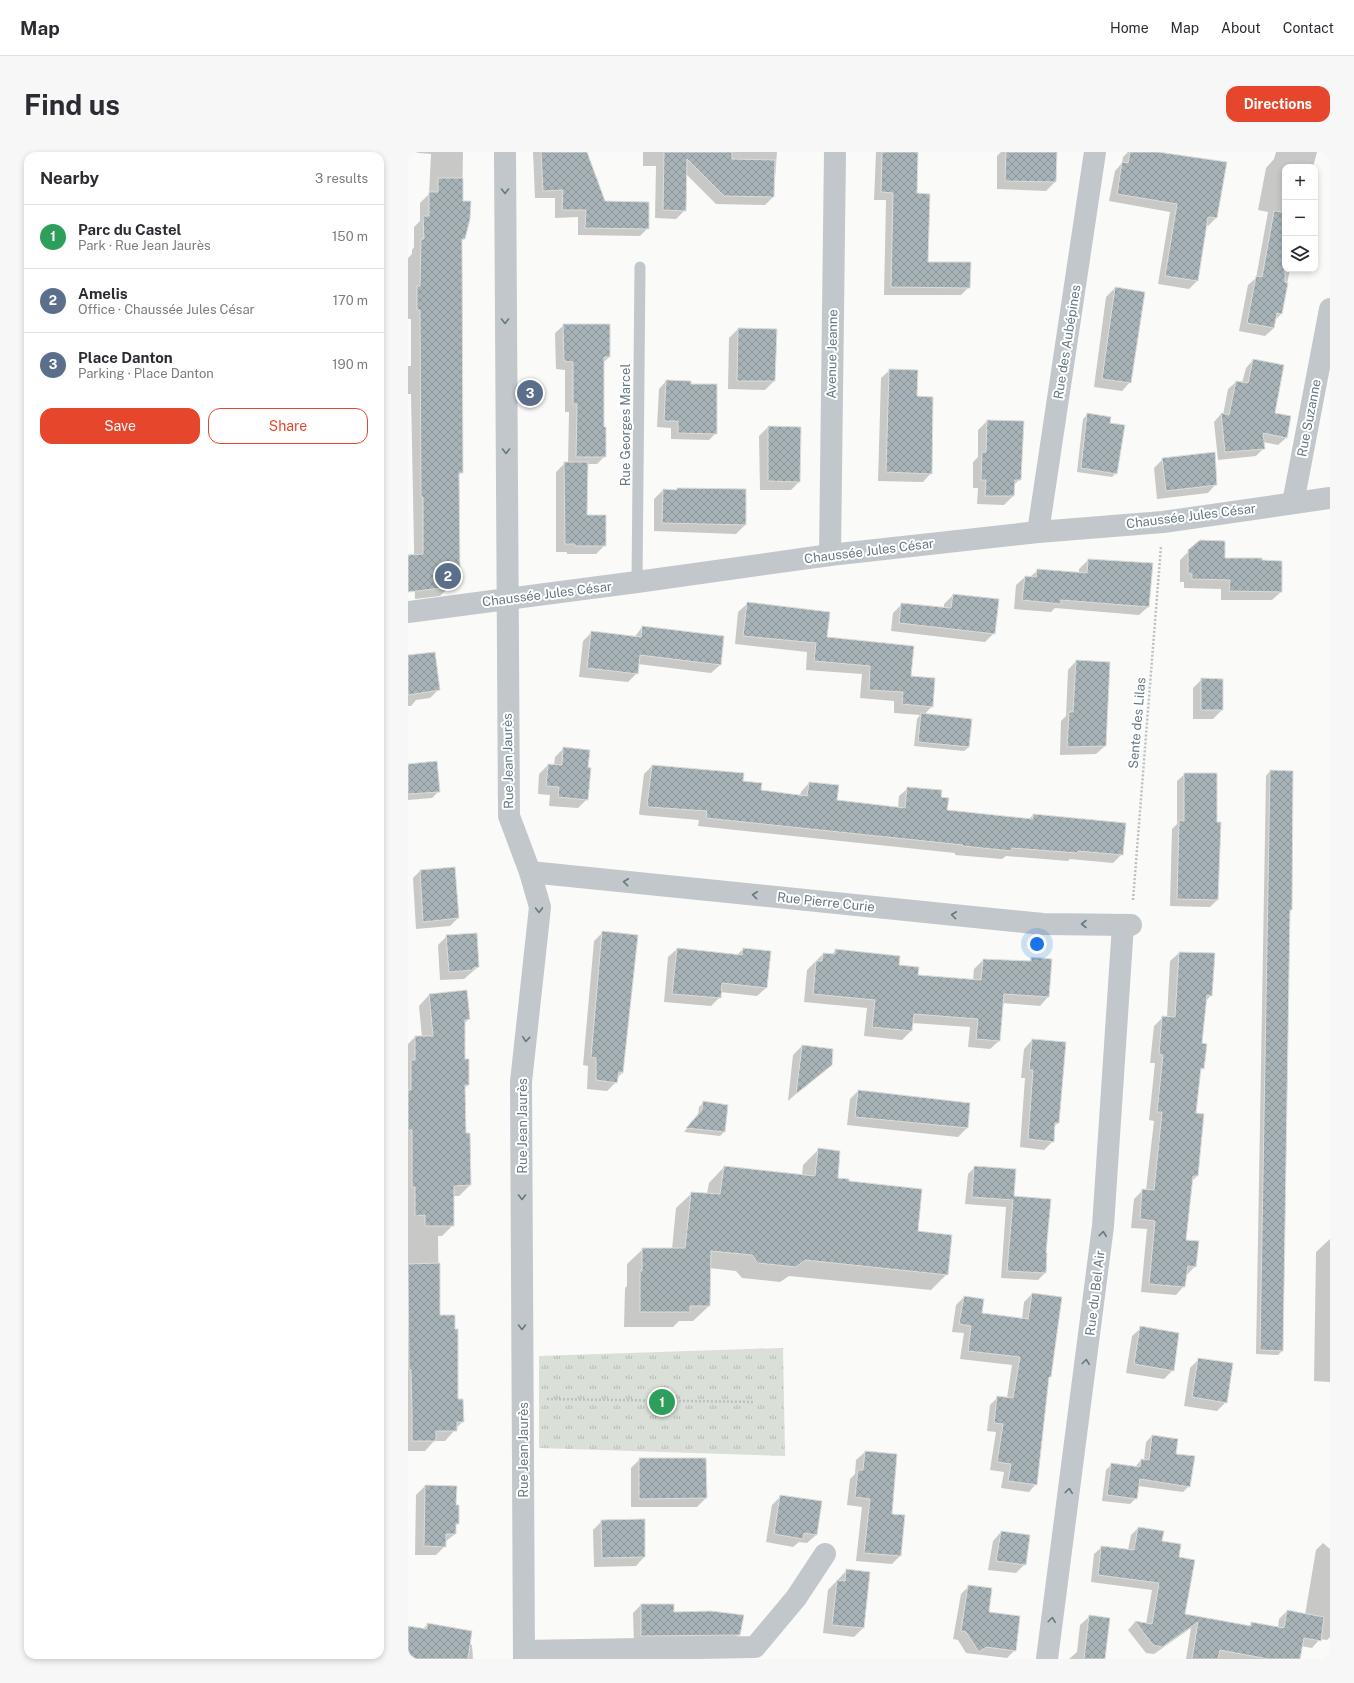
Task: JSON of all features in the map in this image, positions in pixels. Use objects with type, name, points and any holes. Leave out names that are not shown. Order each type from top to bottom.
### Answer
[{"type":"street","name":"Rue Jean Jaurès","points":[[504,152],[509,816],[530,872],[540,907],[521,1082],[524,1655]]},
{"type":"street","name":"Avenue Jeanne","points":[[830,555],[835,152]]},
{"type":"street","name":"Rue des Aubépines","points":[[1038,532],[1095,152]]},
{"type":"street","name":"Rue Suzanne","points":[[1293,503],[1330,309]]},
{"type":"street","name":"Chaussée Jules César","points":[[408,612],[507,600],[830,555],[1038,532],[1163,522],[1330,498]]},
{"type":"street","name":"Rue Pierre Curie","points":[[530,872],[1043,924],[1127,925]]},
{"type":"street","name":"Rue du Bel Air","points":[[1047,1659],[1104,1226],[1127,925]]},
{"type":"street","points":[[524,1655],[755,1647],[796,1598],[825,1554]]},
{"type":"lane","name":"Rue Georges Marcel","points":[[637,582],[640,267]]},
{"type":"path","name":"Sente des Lilas","points":[[1127,925],[1163,522]]},
{"type":"path","points":[[523,1399],[755,1402]]},
{"type":"green space","points":[[783,1348],[785,1456],[539,1448],[539,1356]]},
{"type":"building","points":[[541,152],[587,152],[605,201],[649,202],[649,229],[585,228],[586,210],[562,210],[563,190],[543,191]]},
{"type":"building","points":[[664,152],[732,152],[732,159],[775,160],[774,197],[724,196],[687,159],[686,211],[663,210]]},
{"type":"building","points":[[882,152],[918,152],[917,193],[930,194],[928,262],[971,262],[970,288],[891,287],[893,193],[881,192]]},
{"type":"building","points":[[1006,152],[1057,152],[1056,182],[1005,181]]},
{"type":"building","points":[[1130,152],[1158,152],[1227,162],[1217,218],[1208,217],[1198,281],[1165,276],[1177,204],[1117,194],[1122,162],[1128,163]]},
{"type":"building","points":[[438,178],[463,178],[463,201],[471,201],[470,219],[465,239],[462,239],[463,473],[459,473],[460,573],[451,587],[408,592],[408,555],[423,554],[423,497],[421,497],[420,310],[417,310],[417,286],[420,286],[421,239],[424,239],[423,216],[429,216],[429,192],[438,192]]},
{"type":"building","points":[[1274,211],[1282,212],[1282,272],[1285,272],[1285,282],[1288,283],[1282,314],[1277,313],[1274,328],[1247,323],[1256,276],[1262,277]]},
{"type":"building","points":[[1115,287],[1145,292],[1131,383],[1102,379]]},
{"type":"building","points":[[563,324],[610,324],[610,357],[604,357],[604,427],[606,427],[606,457],[576,457],[577,404],[573,404],[573,362],[564,361]]},
{"type":"building","points":[[738,328],[777,329],[775,381],[737,381]]},
{"type":"building","points":[[1253,359],[1284,365],[1275,413],[1291,416],[1287,438],[1263,433],[1265,449],[1225,452],[1221,413],[1229,415],[1236,381],[1248,383]]},
{"type":"building","points":[[889,369],[918,370],[917,396],[933,397],[932,474],[886,472]]},
{"type":"building","points":[[666,380],[691,381],[691,384],[717,384],[717,434],[678,433],[678,421],[664,421]]},
{"type":"building","points":[[1087,413],[1111,417],[1110,423],[1125,425],[1117,474],[1081,468]]},
{"type":"building","points":[[987,420],[1024,421],[1021,480],[1015,480],[1014,496],[985,496],[986,480],[981,480],[982,452],[986,452]]},
{"type":"building","points":[[768,426],[801,427],[800,482],[768,481]]},
{"type":"building","points":[[1215,452],[1217,485],[1166,491],[1162,458]]},
{"type":"building","points":[[564,462],[588,462],[587,515],[606,515],[606,546],[575,546],[575,544],[565,544]]},
{"type":"building","points":[[677,488],[746,489],[746,525],[662,523],[663,489],[677,490]]},
{"type":"building","points":[[1200,540],[1225,541],[1225,558],[1262,558],[1262,560],[1282,561],[1282,592],[1229,591],[1230,580],[1192,579],[1192,574],[1188,573],[1188,550]]},
{"type":"building","points":[[1088,559],[1153,563],[1149,607],[1061,600],[1061,604],[1022,600],[1025,576],[1036,577],[1037,569],[1087,573]]},
{"type":"building","points":[[953,594],[999,599],[995,634],[899,623],[901,603],[951,608]]},
{"type":"building","points":[[747,602],[830,612],[827,637],[914,646],[911,676],[935,678],[933,707],[902,704],[903,692],[869,690],[870,666],[814,661],[816,643],[743,636]]},
{"type":"building","points":[[642,626],[724,636],[721,665],[640,655],[638,674],[587,668],[591,631],[641,637]]},
{"type":"building","points":[[435,652],[440,690],[408,695],[408,655]]},
{"type":"building","points":[[1076,660],[1110,662],[1106,746],[1067,747],[1069,712],[1073,712]]},
{"type":"building","points":[[1201,678],[1223,679],[1223,710],[1201,710]]},
{"type":"building","points":[[921,713],[972,719],[969,747],[918,742]]},
{"type":"building","points":[[563,747],[590,750],[588,767],[591,768],[588,800],[558,797],[559,787],[546,786],[548,764],[562,765]]},
{"type":"building","points":[[437,761],[440,792],[408,794],[408,764]]},
{"type":"building","points":[[652,765],[744,773],[743,781],[762,783],[761,790],[807,796],[809,782],[839,785],[837,800],[905,808],[907,787],[942,790],[941,797],[949,798],[947,810],[1033,819],[1033,814],[1126,823],[1123,855],[1012,848],[1012,851],[706,818],[707,811],[649,807],[647,805]]},
{"type":"building","points":[[1270,770],[1293,771],[1292,910],[1290,910],[1283,1351],[1260,1350]]},
{"type":"building","points":[[1184,773],[1217,773],[1217,822],[1221,822],[1218,900],[1177,899],[1179,820],[1184,821]]},
{"type":"building","points":[[455,867],[459,918],[423,922],[420,870]]},
{"type":"building","points":[[602,931],[638,935],[623,1073],[619,1072],[617,1083],[596,1080],[596,1058],[591,1057]]},
{"type":"building","points":[[477,933],[479,967],[473,968],[473,970],[449,972],[446,935]]},
{"type":"building","points":[[677,948],[742,955],[743,948],[771,951],[767,988],[722,983],[721,998],[672,994]]},
{"type":"building","points":[[835,949],[900,956],[899,965],[919,967],[918,975],[981,980],[983,959],[1031,961],[1031,957],[1052,959],[1049,997],[1004,994],[1000,1041],[976,1039],[978,1019],[914,1014],[912,1031],[872,1027],[875,1000],[813,994],[816,961],[822,961],[823,953],[835,954]]},
{"type":"building","points":[[1179,952],[1215,953],[1212,996],[1207,995],[1202,1043],[1207,1044],[1204,1069],[1201,1068],[1196,1113],[1204,1114],[1198,1176],[1193,1176],[1186,1240],[1199,1241],[1196,1267],[1188,1266],[1185,1287],[1149,1284],[1155,1221],[1140,1219],[1142,1189],[1154,1190],[1162,1112],[1157,1112],[1163,1055],[1159,1054],[1162,1016],[1175,1017]]},
{"type":"building","points":[[467,990],[470,1019],[465,1020],[465,1059],[469,1059],[469,1085],[465,1085],[466,1133],[470,1133],[471,1185],[454,1186],[454,1226],[425,1226],[425,1215],[415,1216],[415,1187],[412,1187],[412,1130],[408,1130],[408,1090],[411,1090],[411,1060],[415,1060],[415,1036],[433,1036],[429,994]]},
{"type":"building","points":[[1032,1039],[1066,1042],[1059,1123],[1055,1123],[1054,1142],[1028,1139],[1033,1070],[1029,1070]]},
{"type":"building","points":[[802,1045],[833,1049],[832,1065],[796,1094]]},
{"type":"building","points":[[858,1090],[970,1103],[968,1128],[855,1117]]},
{"type":"building","points":[[703,1101],[728,1105],[725,1132],[686,1128],[702,1110]]},
{"type":"building","points":[[818,1148],[840,1151],[838,1178],[849,1179],[849,1181],[922,1189],[918,1231],[952,1235],[948,1275],[805,1260],[796,1267],[758,1263],[752,1255],[711,1251],[710,1306],[690,1306],[690,1312],[640,1312],[640,1271],[642,1271],[642,1248],[685,1248],[691,1192],[720,1194],[724,1166],[815,1176]]},
{"type":"building","points":[[974,1166],[1016,1169],[1014,1196],[1051,1199],[1046,1253],[1046,1273],[1007,1271],[1013,1200],[972,1197]]},
{"type":"building","points":[[440,1263],[440,1315],[455,1315],[455,1329],[458,1329],[458,1399],[463,1399],[464,1422],[457,1422],[457,1431],[436,1431],[436,1441],[412,1441],[411,1370],[409,1370],[408,1264]]},
{"type":"building","points":[[1032,1293],[1062,1297],[1051,1377],[1049,1377],[1037,1485],[1008,1481],[1011,1464],[997,1462],[1003,1424],[994,1423],[997,1396],[1013,1398],[1020,1357],[968,1351],[971,1326],[959,1324],[964,1296],[984,1299],[982,1313],[1028,1319]]},
{"type":"building","points":[[1140,1326],[1179,1333],[1174,1371],[1134,1364]]},
{"type":"building","points":[[1198,1358],[1233,1363],[1227,1403],[1192,1397]]},
{"type":"building","points":[[1152,1435],[1178,1439],[1176,1454],[1195,1456],[1190,1487],[1140,1479],[1137,1499],[1107,1495],[1111,1463],[1140,1467],[1141,1459],[1149,1460]]},
{"type":"building","points":[[865,1451],[897,1454],[892,1514],[905,1515],[901,1556],[864,1553],[870,1499],[855,1497],[858,1470],[863,1470]]},
{"type":"building","points":[[639,1458],[706,1458],[707,1498],[639,1499]]},
{"type":"building","points":[[425,1485],[457,1486],[456,1505],[459,1505],[459,1524],[456,1524],[456,1534],[446,1534],[446,1547],[424,1546]]},
{"type":"building","points":[[780,1495],[822,1501],[817,1535],[804,1533],[803,1539],[774,1534]]},
{"type":"building","points":[[645,1519],[645,1557],[602,1558],[601,1520]]},
{"type":"building","points":[[1138,1527],[1164,1531],[1162,1541],[1181,1544],[1179,1557],[1195,1560],[1185,1614],[1251,1626],[1251,1622],[1284,1628],[1287,1610],[1324,1617],[1321,1641],[1304,1638],[1300,1659],[1268,1659],[1220,1650],[1218,1659],[1192,1659],[1198,1622],[1162,1647],[1153,1645],[1135,1621],[1152,1624],[1159,1583],[1098,1575],[1101,1546],[1134,1550]]},
{"type":"building","points":[[1001,1531],[1030,1535],[1026,1565],[996,1561]]},
{"type":"building","points":[[846,1569],[870,1572],[864,1628],[832,1625],[837,1580],[845,1581]]},
{"type":"building","points":[[968,1585],[992,1588],[989,1612],[1020,1616],[1016,1651],[986,1647],[979,1652],[966,1632],[961,1631]]},
{"type":"building","points":[[641,1604],[674,1604],[674,1612],[711,1611],[744,1615],[740,1635],[641,1636]]},
{"type":"building","points":[[1089,1615],[1110,1618],[1105,1659],[1084,1659]]},
{"type":"building","points":[[427,1623],[472,1631],[468,1659],[408,1659],[408,1626],[427,1629]]},
{"type":"place","name":"Place Danton","points":[[530,393]]},
{"type":"place","name":"Amelis","points":[[448,576]]},
{"type":"place","name":"Parc du Castel","points":[[662,1402]]}]
